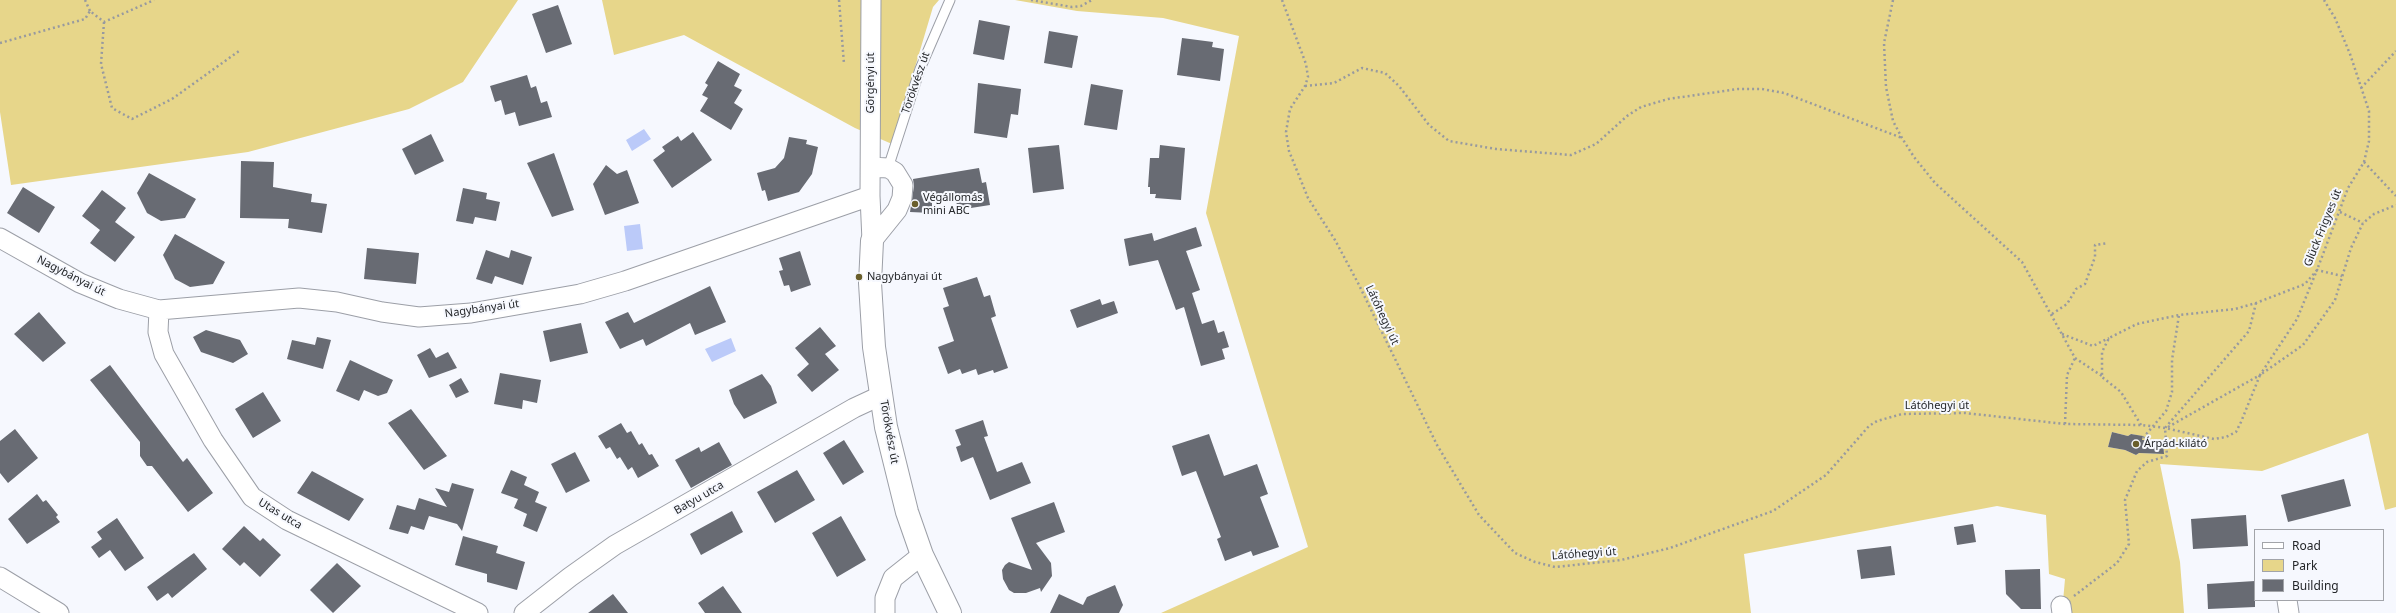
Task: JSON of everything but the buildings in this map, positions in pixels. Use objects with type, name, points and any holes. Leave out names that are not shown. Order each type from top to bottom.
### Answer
[{"type":"street","name":"Görgényi út","points":[[871,0],[880,168]]},
{"type":"street","name":"Törökvész út","points":[[880,168],[870,196],[872,241],[871,290],[874,347],[886,427],[895,469],[922,555],[950,613]]},
{"type":"street","points":[[872,241],[897,210],[902,198],[903,185],[895,172],[880,168]]},
{"type":"street","name":"Nagybányai út","points":[[0,238],[80,283],[119,299],[159,310],[300,298],[337,302],[382,312],[419,316],[471,313],[580,294],[625,281],[870,196]]},
{"type":"street","name":"Utas utca","points":[[159,310],[158,332],[164,354],[213,440],[252,497],[287,520],[478,613]]},
{"type":"street","name":"Batyu utca","points":[[524,613],[570,577],[615,546],[854,408],[882,396]]},
{"type":"street","points":[[885,613],[885,598],[893,578],[922,555]]},
{"type":"street","points":[[0,577],[59,613]]},
{"type":"street","points":[[2287,601],[2289,613]]},
{"type":"lane","name":"Törökvész út","points":[[880,168],[950,0]]},
{"type":"path","points":[[85,0],[90,11],[104,22]]},
{"type":"path","points":[[104,22],[154,0]]},
{"type":"path","points":[[839,0],[844,64]]},
{"type":"path","points":[[1031,0],[1072,7],[1081,6],[1092,0]]},
{"type":"path","name":"Látóhegyi út","points":[[1282,0],[1306,64],[1308,77],[1305,86],[1290,110],[1286,132],[1289,151],[1308,198],[1345,258],[1454,476],[1479,515],[1496,535],[1515,553],[1530,560],[1554,566],[1621,560],[1670,548],[1773,511],[1826,475],[1869,426],[1877,421],[1902,414],[1965,413],[2065,424],[2142,425],[2214,438],[2226,437],[2236,432],[2260,376]]},
{"type":"path","points":[[1893,0],[1884,43],[1886,88],[1893,121],[1902,138],[1914,157],[1936,183],[2022,262],[2075,358],[2121,392],[2142,425]]},
{"type":"path","name":"Glück Frigyes út","points":[[2062,334],[2093,346],[2137,324],[2179,315],[2235,309],[2256,303],[2300,287],[2316,270],[2340,212],[2348,188],[2364,162],[2370,130],[2368,111],[2362,88],[2338,26],[2324,0]]},
{"type":"path","points":[[0,43],[85,19],[90,11]]},
{"type":"path","points":[[104,22],[100,64],[112,108],[132,119],[172,100],[239,51]]},
{"type":"path","points":[[2362,88],[2396,51]]},
{"type":"path","points":[[1305,86],[1334,83],[1362,68],[1385,73],[1399,86],[1429,126],[1449,141],[1496,149],[1571,155],[1596,144],[1627,116],[1641,107],[1668,98],[1738,89],[1762,89],[1784,93],[1902,138]]},
{"type":"path","points":[[2364,162],[2396,196]]},
{"type":"path","points":[[2165,428],[2260,376],[2303,344],[2335,300],[2351,248],[2363,223],[2374,214],[2396,205]]},
{"type":"path","points":[[2340,212],[2363,223]]},
{"type":"path","points":[[2052,314],[2067,304],[2076,289],[2086,284],[2095,257],[2096,245],[2108,243]]},
{"type":"path","points":[[2260,376],[2297,319],[2316,270],[2342,276]]},
{"type":"path","points":[[2062,610],[2117,563],[2129,544],[2125,500],[2138,471],[2147,462],[2167,456],[2165,428],[2249,331],[2256,303]]},
{"type":"path","points":[[2144,438],[2166,411],[2172,392],[2172,360],[2179,315]]},
{"type":"path","points":[[2102,377],[2102,352],[2109,338]]},
{"type":"path","points":[[2065,424],[2067,375],[2075,358]]},
{"type":"green space","points":[[0,0],[518,0],[463,82],[409,109],[248,152],[11,185],[0,112]]},
{"type":"green space","points":[[602,0],[939,0],[933,7],[892,144],[855,128],[684,35],[614,55]]},
{"type":"green space","points":[[1015,0],[2396,0],[2396,507],[2385,510],[2368,433],[2262,471],[2160,464],[2180,562],[2184,613],[2062,613],[2065,579],[2049,574],[2046,515],[1997,506],[1744,554],[1751,613],[1161,613],[1308,547],[1206,213],[1239,36],[1163,18],[1077,11]],"holes":[[[2112,432],[2128,436],[2131,434],[2142,436],[2142,440],[2163,441],[2164,454],[2139,453],[2136,455],[2125,450],[2108,447]]]},
{"type":"water","points":[[644,129],[651,139],[632,151],[626,140]]},
{"type":"water","points":[[640,224],[643,249],[627,251],[624,226]]},
{"type":"water","points":[[731,338],[736,351],[712,362],[705,349]]},
{"type":"place","name":"Végállomás mini ABC","points":[[915,204]]},
{"type":"place","name":"Nagybányai út","points":[[859,277]]},
{"type":"place","name":"Árpád-kilátó","points":[[2136,444]]}]
